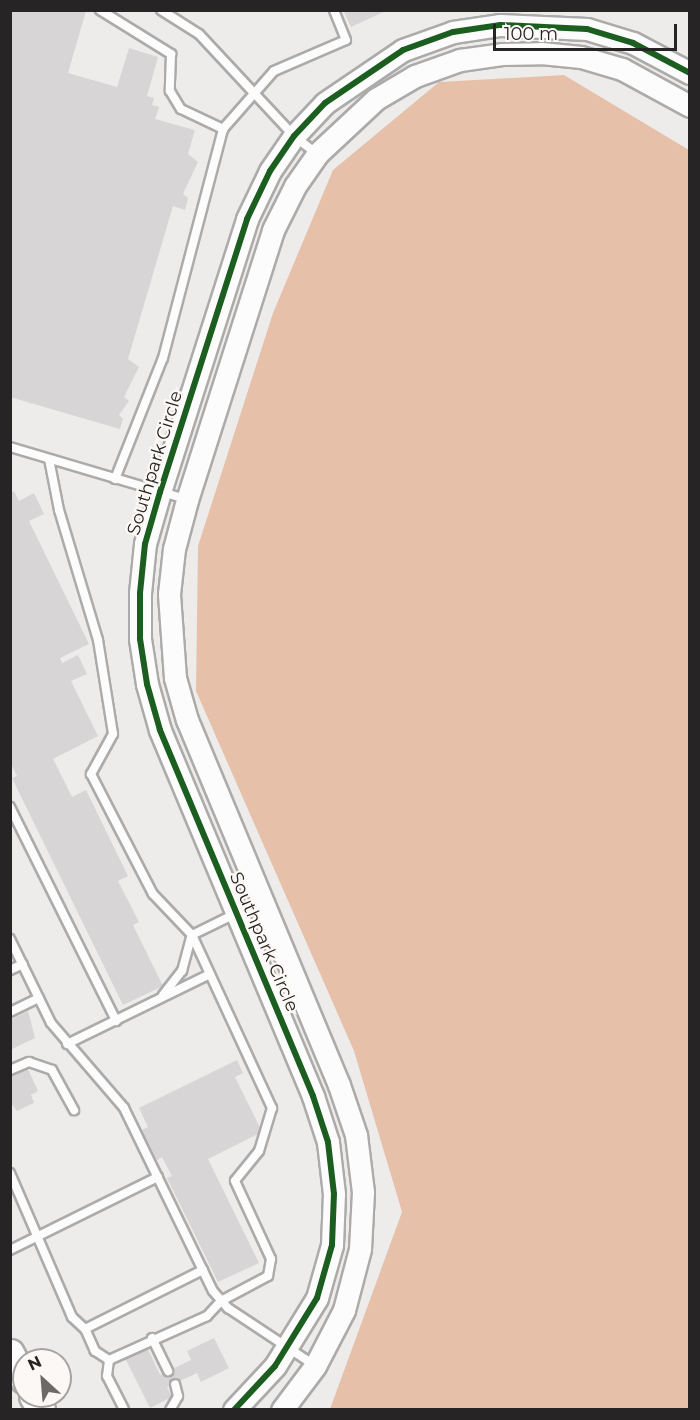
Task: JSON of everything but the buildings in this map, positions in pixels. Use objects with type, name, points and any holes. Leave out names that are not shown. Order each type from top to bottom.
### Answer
[{"type":"street","name":"Southpark Circle","points":[[234,1410],[288,1348],[317,1298],[332,1245],[334,1194],[328,1142],[313,1096],[235,914],[160,729],[147,684],[140,639],[140,593],[145,544],[247,219],[270,171],[294,136],[334,96],[403,50],[453,32],[500,25],[542,39],[581,57],[622,69],[690,106]]},
{"type":"street","name":"Southpark Circle","points":[[282,1410],[315,1366],[346,1300],[360,1249],[363,1192],[356,1135],[343,1095],[187,720],[175,678],[169,594],[174,549],[188,500],[273,230],[317,154],[344,124],[415,76],[460,60],[502,54],[542,39],[586,29],[633,43],[690,73]]},
{"type":"lane","points":[[100,10],[171,54],[170,91],[181,109],[223,129]]},
{"type":"lane","points":[[161,10],[199,34],[294,136],[317,154]]},
{"type":"lane","points":[[115,479],[163,358],[223,129],[253,91],[274,71],[346,40],[334,10]]},
{"type":"lane","points":[[10,447],[188,500]]},
{"type":"lane","points":[[49,459],[59,510],[98,640],[113,734],[91,774],[153,894],[192,935],[272,1108],[259,1151],[235,1181],[271,1259],[268,1276],[221,1301],[207,1316],[177,1332],[152,1338],[110,1360]]},
{"type":"lane","points":[[10,807],[116,1021]]},
{"type":"lane","points":[[162,996],[182,971],[192,935],[235,914],[265,907]]},
{"type":"lane","points":[[10,939],[39,998],[67,1044],[124,1108],[203,1270],[221,1301],[315,1366]]},
{"type":"lane","points":[[10,970],[23,964]]},
{"type":"lane","points":[[67,1044],[210,974]]},
{"type":"lane","points":[[10,1012],[39,998]]},
{"type":"lane","points":[[10,1071],[29,1062],[52,1070],[74,1110]]},
{"type":"lane","points":[[10,1173],[72,1317],[85,1329],[95,1352],[110,1360]]},
{"type":"lane","points":[[10,1250],[158,1177]]},
{"type":"lane","points":[[85,1329],[203,1270]]},
{"type":"lane","points":[[152,1338],[168,1371]]},
{"type":"lane","points":[[110,1360],[107,1376],[124,1410]]},
{"type":"lane","points":[[170,1410],[178,1396],[175,1384]]},
{"type":"shaded area","points":[[564,75],[689,150],[689,1409],[330,1409],[402,1212],[354,1051],[196,691],[198,546],[273,313],[333,170],[439,82]]},
{"type":"cycle path","points":[[234,1410],[275,1366],[317,1298],[332,1245],[334,1194],[328,1142],[313,1096],[160,730],[147,684],[140,639],[140,593],[145,544],[247,219],[270,171],[294,136],[325,103],[403,50],[453,32],[500,25],[587,29],[633,43],[690,73]]}]
